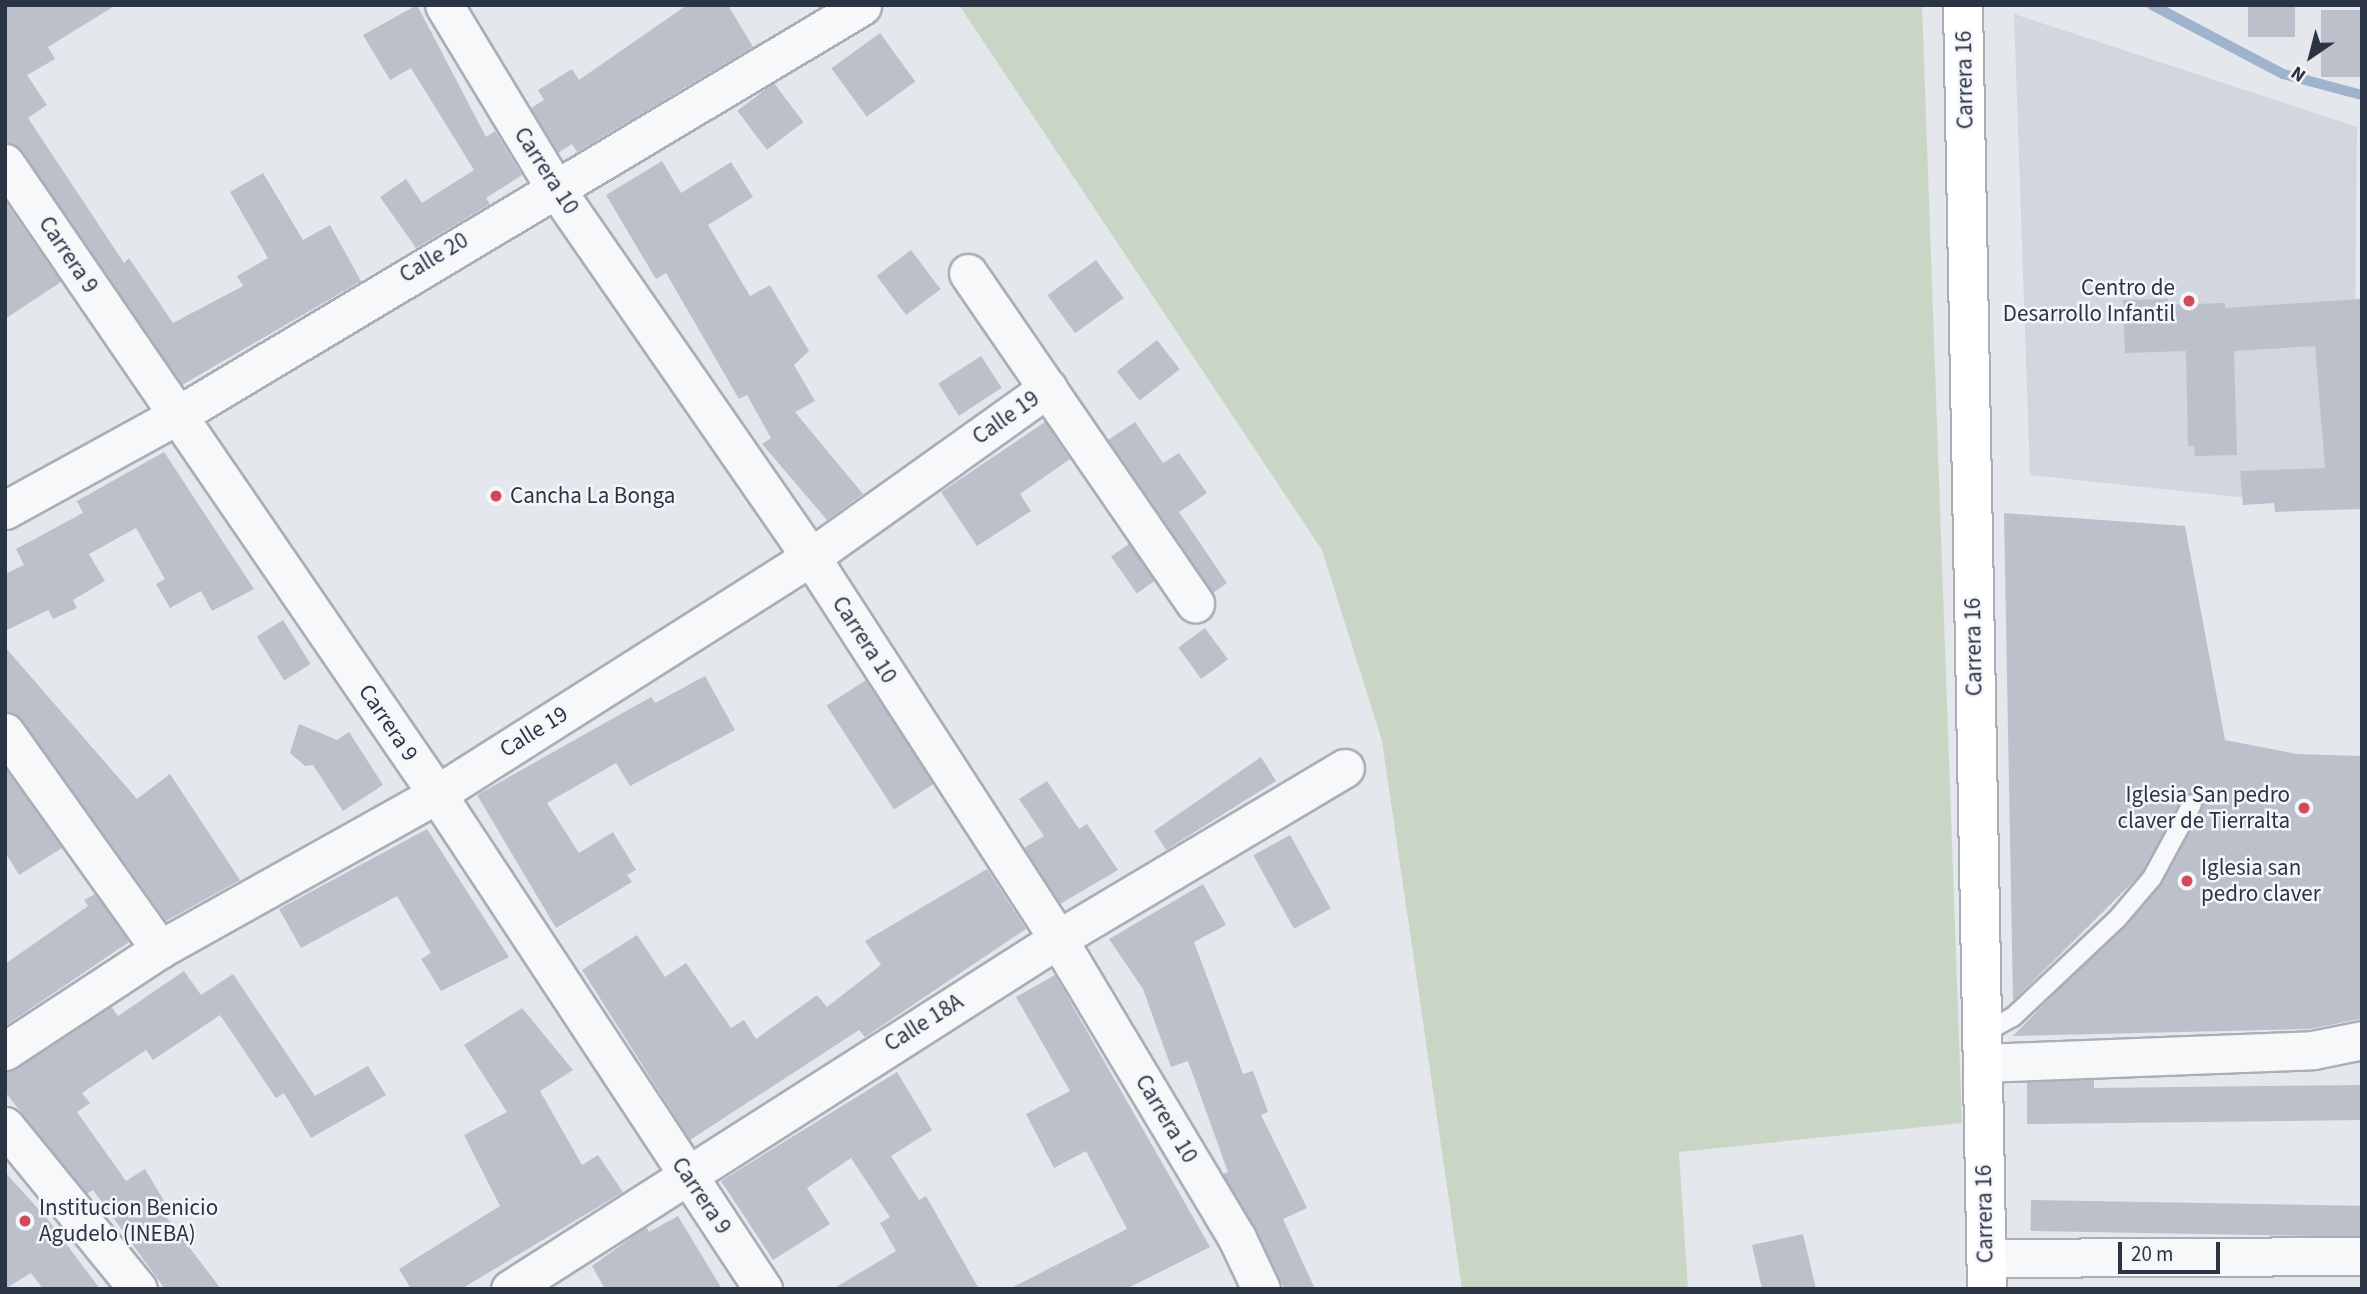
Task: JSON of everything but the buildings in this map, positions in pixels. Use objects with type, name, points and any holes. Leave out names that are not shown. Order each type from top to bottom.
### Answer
[{"type":"main road","name":"Carrera 16","points":[[1963,5],[1987,1274]]},
{"type":"street","name":"Carrera 10","points":[[444,5],[553,185],[811,557],[1058,939],[1237,1237],[1261,1289]]},
{"type":"street","name":"Calle 20","points":[[5,510],[178,415],[553,185],[862,6]]},
{"type":"street","name":"Carrera 9","points":[[5,163],[437,794],[763,1289]]},
{"type":"street","points":[[968,273],[1195,603]]},
{"type":"street","name":"Calle 19","points":[[5,1051],[160,949],[437,794],[811,557],[1048,388]]},
{"type":"street","points":[[5,733],[160,949]]},
{"type":"street","name":"Calle 18A","points":[[510,1289],[685,1174],[1058,939],[1345,768]]},
{"type":"street","points":[[1981,1049],[2313,1050],[2362,1040]]},
{"type":"street","points":[[5,1126],[138,1289]]},
{"type":"street","points":[[1987,1274],[2362,1256]]},
{"type":"lane","points":[[1981,1049],[2118,918],[2152,878],[2192,804]]},
{"type":"shaded area","name":"Centro de Desarrollo Infantil","points":[[2014,14],[2357,127],[2353,509],[2030,475]]},
{"type":"green space","points":[[959,5],[1922,5],[1962,1123],[1679,1152],[1688,1289],[1462,1289],[1382,741],[1322,550]]},
{"type":"waterway","points":[[2152,5],[2283,74],[2362,95]]},
{"type":"place","name":"Centro de Desarrollo Infantil","points":[[2189,301]]},
{"type":"place","name":"Cancha La Bonga","points":[[496,496]]},
{"type":"place","name":"Iglesia San pedro claver de Tierralta","points":[[2304,808]]},
{"type":"place","name":"Iglesia san pedro claver","points":[[2187,881]]},
{"type":"place","name":"Institucion Benicio Agudelo (INEBA)","points":[[25,1221]]}]
